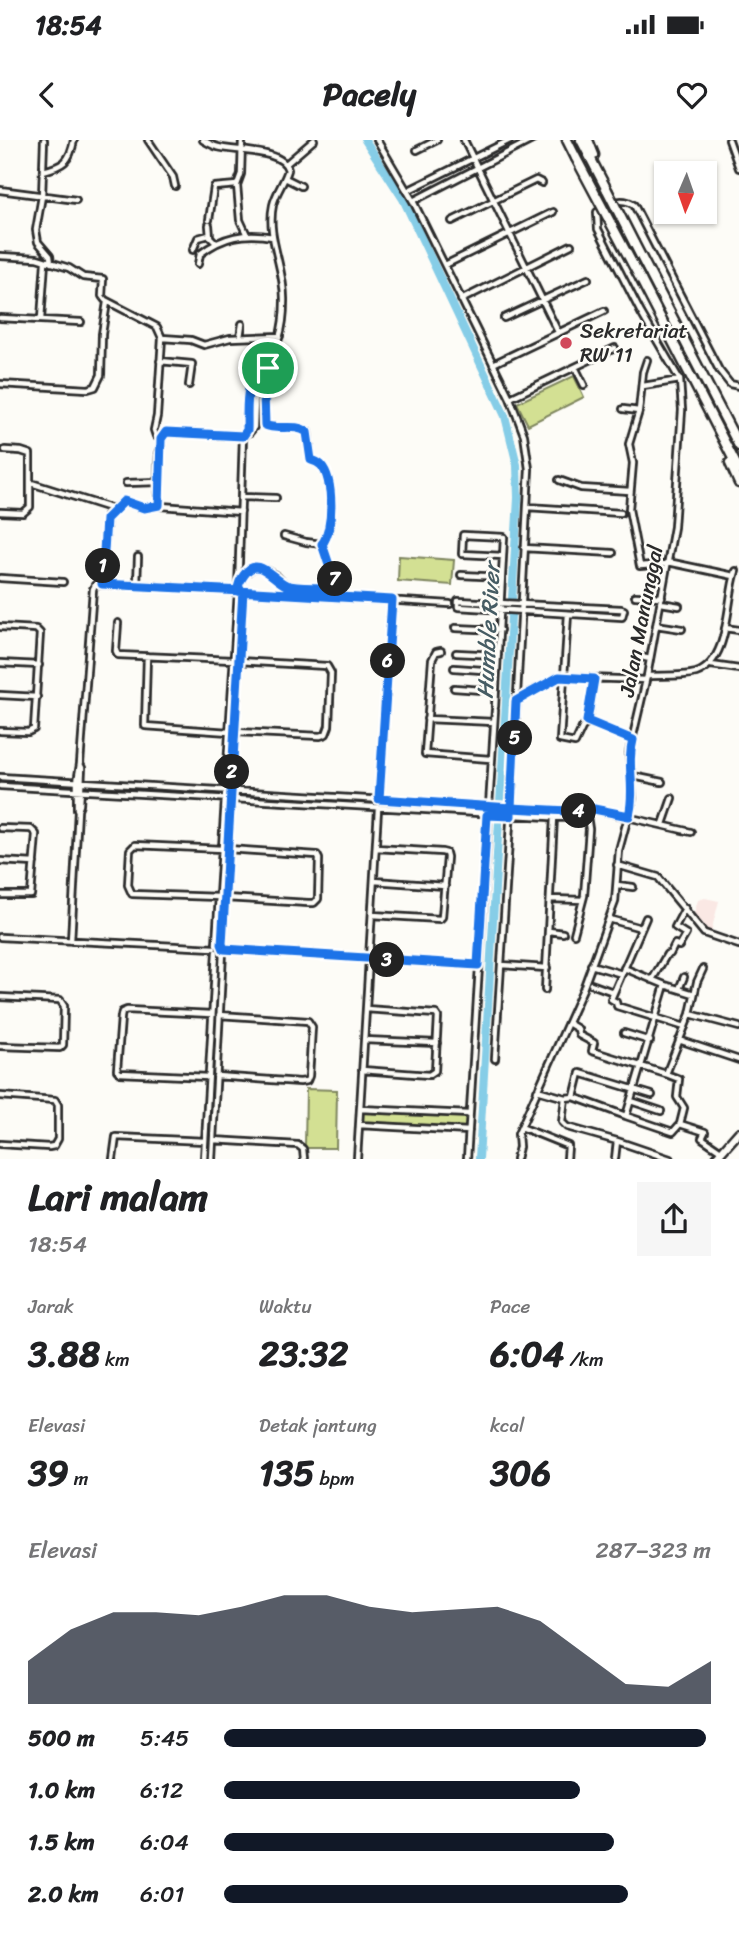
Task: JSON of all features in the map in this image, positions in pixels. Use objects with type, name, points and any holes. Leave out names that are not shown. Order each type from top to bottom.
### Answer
[{"type":"highway","points":[[567,140],[739,470]]},
{"type":"highway","points":[[581,140],[739,446]]},
{"type":"highway","points":[[588,140],[607,190]]},
{"type":"highway","points":[[728,449],[739,483]]},
{"type":"main road","points":[[715,1159],[739,1134]]},
{"type":"street","points":[[44,140],[42,196],[36,219],[37,237],[50,256],[51,263]]},
{"type":"street","points":[[43,171],[65,163],[74,140]]},
{"type":"street","points":[[148,140],[173,177],[175,186]]},
{"type":"street","points":[[203,140],[221,148],[242,149],[276,157],[286,164],[288,170],[273,206],[273,237],[284,280],[283,320],[270,354],[264,393],[265,425],[271,428],[302,428],[307,432],[311,460],[321,465],[331,497],[331,528],[322,544],[335,579],[332,588],[287,585],[275,575],[258,568],[248,570],[238,584]]},
{"type":"street","points":[[210,144],[216,140]]},
{"type":"street","points":[[242,140],[242,174],[237,185],[240,219],[246,233]]},
{"type":"street","points":[[286,164],[314,140]]},
{"type":"street","points":[[377,140],[413,201],[510,398],[520,420],[527,449],[527,507],[518,608],[511,816],[495,1059]]},
{"type":"street","points":[[418,150],[437,140]]},
{"type":"street","points":[[464,140],[558,332]]},
{"type":"street","points":[[413,201],[510,140]]},
{"type":"street","points":[[407,191],[532,140]]},
{"type":"street","points":[[729,140],[739,168]]},
{"type":"street","points":[[285,178],[301,186]]},
{"type":"street","points":[[452,222],[536,180],[542,183]]},
{"type":"street","points":[[216,243],[209,235],[214,187],[237,185]]},
{"type":"street","points":[[0,190],[76,200]]},
{"type":"street","points":[[642,386],[680,380],[641,313],[598,229],[597,212],[607,204],[623,200],[634,205],[719,370],[730,384],[739,386]]},
{"type":"street","points":[[445,265],[553,212]]},
{"type":"street","points":[[198,264],[200,254],[216,243],[246,233],[273,237]]},
{"type":"street","points":[[193,250],[198,238],[209,235]]},
{"type":"street","points":[[461,300],[571,245]]},
{"type":"street","points":[[0,256],[33,257],[72,269],[83,277],[103,279],[102,296],[107,302],[157,327],[162,338],[154,430],[156,436],[161,439]]},
{"type":"street","points":[[41,319],[45,262]]},
{"type":"street","points":[[504,318],[588,279]]},
{"type":"street","points":[[0,384],[88,390],[96,387],[101,375],[102,334],[107,302]]},
{"type":"street","points":[[493,364],[604,311]]},
{"type":"street","points":[[0,318],[81,322]]},
{"type":"street","points":[[240,337],[242,324]]},
{"type":"street","points":[[162,338],[191,340],[204,345],[240,337],[279,336]]},
{"type":"street","points":[[510,398],[615,348]]},
{"type":"street","points":[[516,701],[556,678],[647,678],[691,674],[710,665],[715,659],[725,628],[735,573],[668,563],[640,566],[629,509],[633,463],[629,444],[639,411],[647,360]]},
{"type":"street","points":[[160,361],[193,365],[189,385]]},
{"type":"street","points":[[575,367],[584,385]]},
{"type":"street","points":[[159,505],[161,439],[166,432],[244,435],[250,432],[254,427],[256,374],[268,368]]},
{"type":"street","name":"Jalan Manunggal","points":[[516,1159],[518,1134],[568,1023],[609,919],[617,885],[617,865],[633,798],[633,776],[629,760],[673,539],[682,410],[680,380]]},
{"type":"street","points":[[623,409],[639,411]]},
{"type":"street","points":[[204,1159],[240,591],[238,584],[244,435]]},
{"type":"street","points":[[0,512],[28,511],[31,483],[30,454],[5,450]]},
{"type":"street","points":[[559,480],[580,488],[630,491]]},
{"type":"street","points":[[126,483],[159,482]]},
{"type":"street","points":[[31,483],[114,509]]},
{"type":"street","points":[[242,497],[276,498]]},
{"type":"street","points":[[102,584],[106,519],[124,501],[144,508],[159,505],[165,508],[241,512]]},
{"type":"street","points":[[527,507],[621,513]]},
{"type":"street","points":[[467,1159],[489,815],[490,760],[503,607],[504,537],[463,535],[462,554],[503,556]]},
{"type":"street","points":[[284,536],[322,544]]},
{"type":"street","points":[[524,548],[613,553]]},
{"type":"street","points":[[137,585],[138,557]]},
{"type":"street","points":[[461,576],[502,577]]},
{"type":"street","points":[[0,578],[63,582]]},
{"type":"street","points":[[71,941],[78,793],[82,768],[80,764],[93,587],[102,584],[137,585],[450,604]]},
{"type":"street","points":[[635,596],[679,606]]},
{"type":"street","points":[[379,799],[392,600]]},
{"type":"street","points":[[503,607],[458,607],[457,603],[518,608],[624,610],[622,617],[518,608]]},
{"type":"street","points":[[568,614],[559,740],[575,743],[587,721],[594,679]]},
{"type":"street","points":[[117,623],[116,653],[327,666],[331,673],[329,726],[326,734],[320,736],[145,726],[147,656]]},
{"type":"street","points":[[656,625],[682,629]]},
{"type":"street","points":[[0,626],[39,631],[37,697],[32,730],[28,733],[0,731]]},
{"type":"street","points":[[455,628],[500,630]]},
{"type":"street","points":[[725,628],[739,631]]},
{"type":"street","points":[[441,651],[432,656],[425,754],[490,760]]},
{"type":"street","points":[[456,653],[498,655]]},
{"type":"street","points":[[637,656],[650,659]]},
{"type":"street","points":[[0,663],[39,665]]},
{"type":"street","points":[[710,665],[739,669]]},
{"type":"street","points":[[454,668],[497,671]]},
{"type":"street","points":[[454,688],[496,691]]},
{"type":"street","points":[[0,695],[37,697]]},
{"type":"street","points":[[427,719],[494,722]]},
{"type":"street","points":[[587,721],[633,740]]},
{"type":"street","points":[[633,776],[662,782]]},
{"type":"street","points":[[0,777],[489,807],[569,811],[586,808],[691,832]]},
{"type":"street","points":[[0,786],[78,793],[586,819]]},
{"type":"street","points":[[310,795],[310,804]]},
{"type":"street","points":[[663,824],[671,798]]},
{"type":"street","points":[[357,1159],[378,808]]},
{"type":"street","points":[[574,934],[583,900],[589,829],[586,808]]},
{"type":"street","points":[[545,990],[554,817]]},
{"type":"street","points":[[0,828],[33,830],[36,834],[32,895],[0,895]]},
{"type":"street","points":[[139,844],[317,855],[319,859],[318,899],[314,903],[222,897],[132,894],[128,885],[130,850],[139,844]]},
{"type":"street","points":[[372,915],[440,919],[445,886],[446,853],[376,848]]},
{"type":"street","points":[[0,861],[34,863]]},
{"type":"street","points":[[617,865],[658,877],[704,933],[739,945]]},
{"type":"street","points":[[374,881],[445,886]]},
{"type":"street","points":[[617,885],[632,887]]},
{"type":"street","points":[[550,899],[583,900]]},
{"type":"street","points":[[652,980],[667,954],[670,954],[676,944],[679,946],[686,934],[675,927],[685,908]]},
{"type":"street","points":[[646,918],[611,999],[617,1006],[685,1027]]},
{"type":"street","points":[[609,919],[641,928]]},
{"type":"street","points":[[549,932],[563,933]]},
{"type":"street","points":[[0,937],[478,965]]},
{"type":"street","points":[[212,1159],[219,1015],[219,948]]},
{"type":"street","points":[[501,965],[547,968]]},
{"type":"street","points":[[591,965],[623,971],[694,993]]},
{"type":"street","points":[[666,1074],[690,1014],[694,993],[704,969]]},
{"type":"street","points":[[679,989],[684,977]]},
{"type":"street","points":[[591,984],[613,992]]},
{"type":"street","points":[[626,1116],[665,985]]},
{"type":"street","points":[[0,997],[60,1000],[64,1006],[63,1045],[60,1048],[0,1045]]},
{"type":"street","points":[[362,1070],[433,1074],[437,1043],[438,1017],[433,1012],[366,1009]]},
{"type":"street","points":[[208,1077],[120,1073],[117,1070],[122,1012],[127,1010],[212,1014]]},
{"type":"street","points":[[690,1014],[739,1027]]},
{"type":"street","points":[[216,1076],[307,1081],[312,1027],[308,1021],[219,1015]]},
{"type":"street","points":[[537,1090],[565,1098],[574,1097],[673,1132],[680,1124],[684,1108],[677,1097],[679,1079],[592,1051],[594,1043],[579,1035],[579,1029],[568,1023]]},
{"type":"street","points":[[624,1033],[650,1041]]},
{"type":"street","points":[[364,1040],[437,1043]]},
{"type":"street","points":[[680,1040],[739,1060]]},
{"type":"street","points":[[574,1097],[580,1073],[652,1095]]},
{"type":"street","points":[[0,1096],[55,1100],[58,1105],[58,1139],[54,1146],[49,1147],[0,1144]]},
{"type":"street","points":[[565,1098],[562,1122],[567,1127],[670,1159]]},
{"type":"street","points":[[631,1101],[661,1111]]},
{"type":"street","points":[[360,1109],[469,1114]]},
{"type":"street","points":[[680,1124],[705,1132],[702,1138],[721,1151]]},
{"type":"street","points":[[359,1125],[468,1130]]},
{"type":"street","points":[[521,1127],[568,1146],[567,1159]]},
{"type":"street","points":[[113,1159],[116,1137],[205,1141]]},
{"type":"street","points":[[213,1140],[298,1145],[303,1149],[304,1159]]},
{"type":"street","points":[[615,1159],[617,1141]]},
{"type":"shaded area","points":[[705,898],[719,901],[711,932],[704,931],[694,913],[698,900]]},
{"type":"green space","points":[[574,376],[584,397],[528,425],[517,403]]},
{"type":"green space","points":[[399,556],[454,560],[452,585],[398,581]]},
{"type":"green space","points":[[306,1089],[337,1090],[336,1148],[305,1148]]},
{"type":"green space","points":[[363,1112],[468,1117],[468,1128],[362,1123]]},
{"type":"waterway","name":"Humble River","points":[[365,140],[403,199],[505,416],[517,465],[518,498],[479,1159]]},
{"type":"place","name":"Sekretariat RW 11","points":[[566,343]]},
{"type":"route","points":[[268,368],[256,374],[250,383],[247,430],[243,436],[166,432],[161,439],[159,505],[144,508],[124,501],[107,515],[106,519],[102,584],[137,585],[243,591],[222,944],[224,949],[478,965],[487,815],[511,816],[511,808],[569,811],[589,808],[629,816],[633,798],[629,754],[633,740],[587,721],[594,679],[559,677],[516,701],[511,808],[379,799],[392,600],[238,591],[238,584],[252,568],[275,575],[287,585],[332,588],[335,583],[322,544],[331,528],[331,497],[324,471],[321,465],[311,460],[310,436],[302,428],[271,428],[265,425],[264,393],[268,368]]}]
